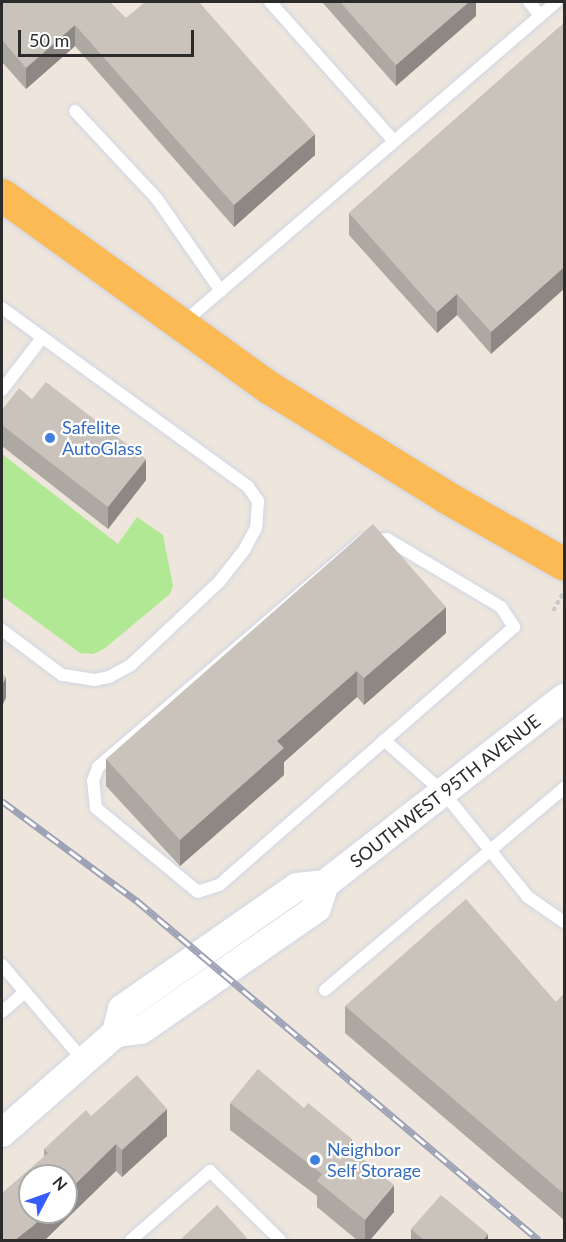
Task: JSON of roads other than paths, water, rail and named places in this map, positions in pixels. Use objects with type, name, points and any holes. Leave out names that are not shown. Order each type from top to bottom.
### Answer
[{"type":"highway","points":[[2,195],[180,326],[339,433],[564,564]]},
{"type":"street","name":"SOUTHWEST 95TH AVENUE","points":[[2,1133],[116,1033],[122,1009],[297,887],[326,884],[564,698]]},
{"type":"lane","points":[[270,2],[394,141]]},
{"type":"lane","points":[[529,2],[540,15]]},
{"type":"lane","points":[[180,326],[556,2]]},
{"type":"lane","points":[[75,111],[157,199],[221,291]]},
{"type":"lane","points":[[2,308],[248,487],[258,501],[256,528],[245,549],[205,597],[131,665],[109,677],[95,680],[62,675],[2,630]]},
{"type":"lane","points":[[2,390],[42,338]]},
{"type":"lane","points":[[376,538],[406,547],[501,607],[514,627],[384,740],[210,890],[198,892],[96,808],[93,795],[98,767],[363,540],[376,538]]},
{"type":"lane","points":[[384,740],[443,792],[528,897],[564,922]]},
{"type":"lane","points":[[325,990],[564,788]]},
{"type":"lane","points":[[2,965],[84,1061]]},
{"type":"lane","points":[[2,1012],[25,992]]},
{"type":"lane","points":[[131,1240],[210,1171],[280,1240]]},
{"type":"railway","points":[[2,801],[136,900],[539,1240]]},
{"type":"place","name":"Safelite AutoGlass","points":[[50,438]]},
{"type":"place","name":"Neighbor Self Storage","points":[[315,1160]]}]
